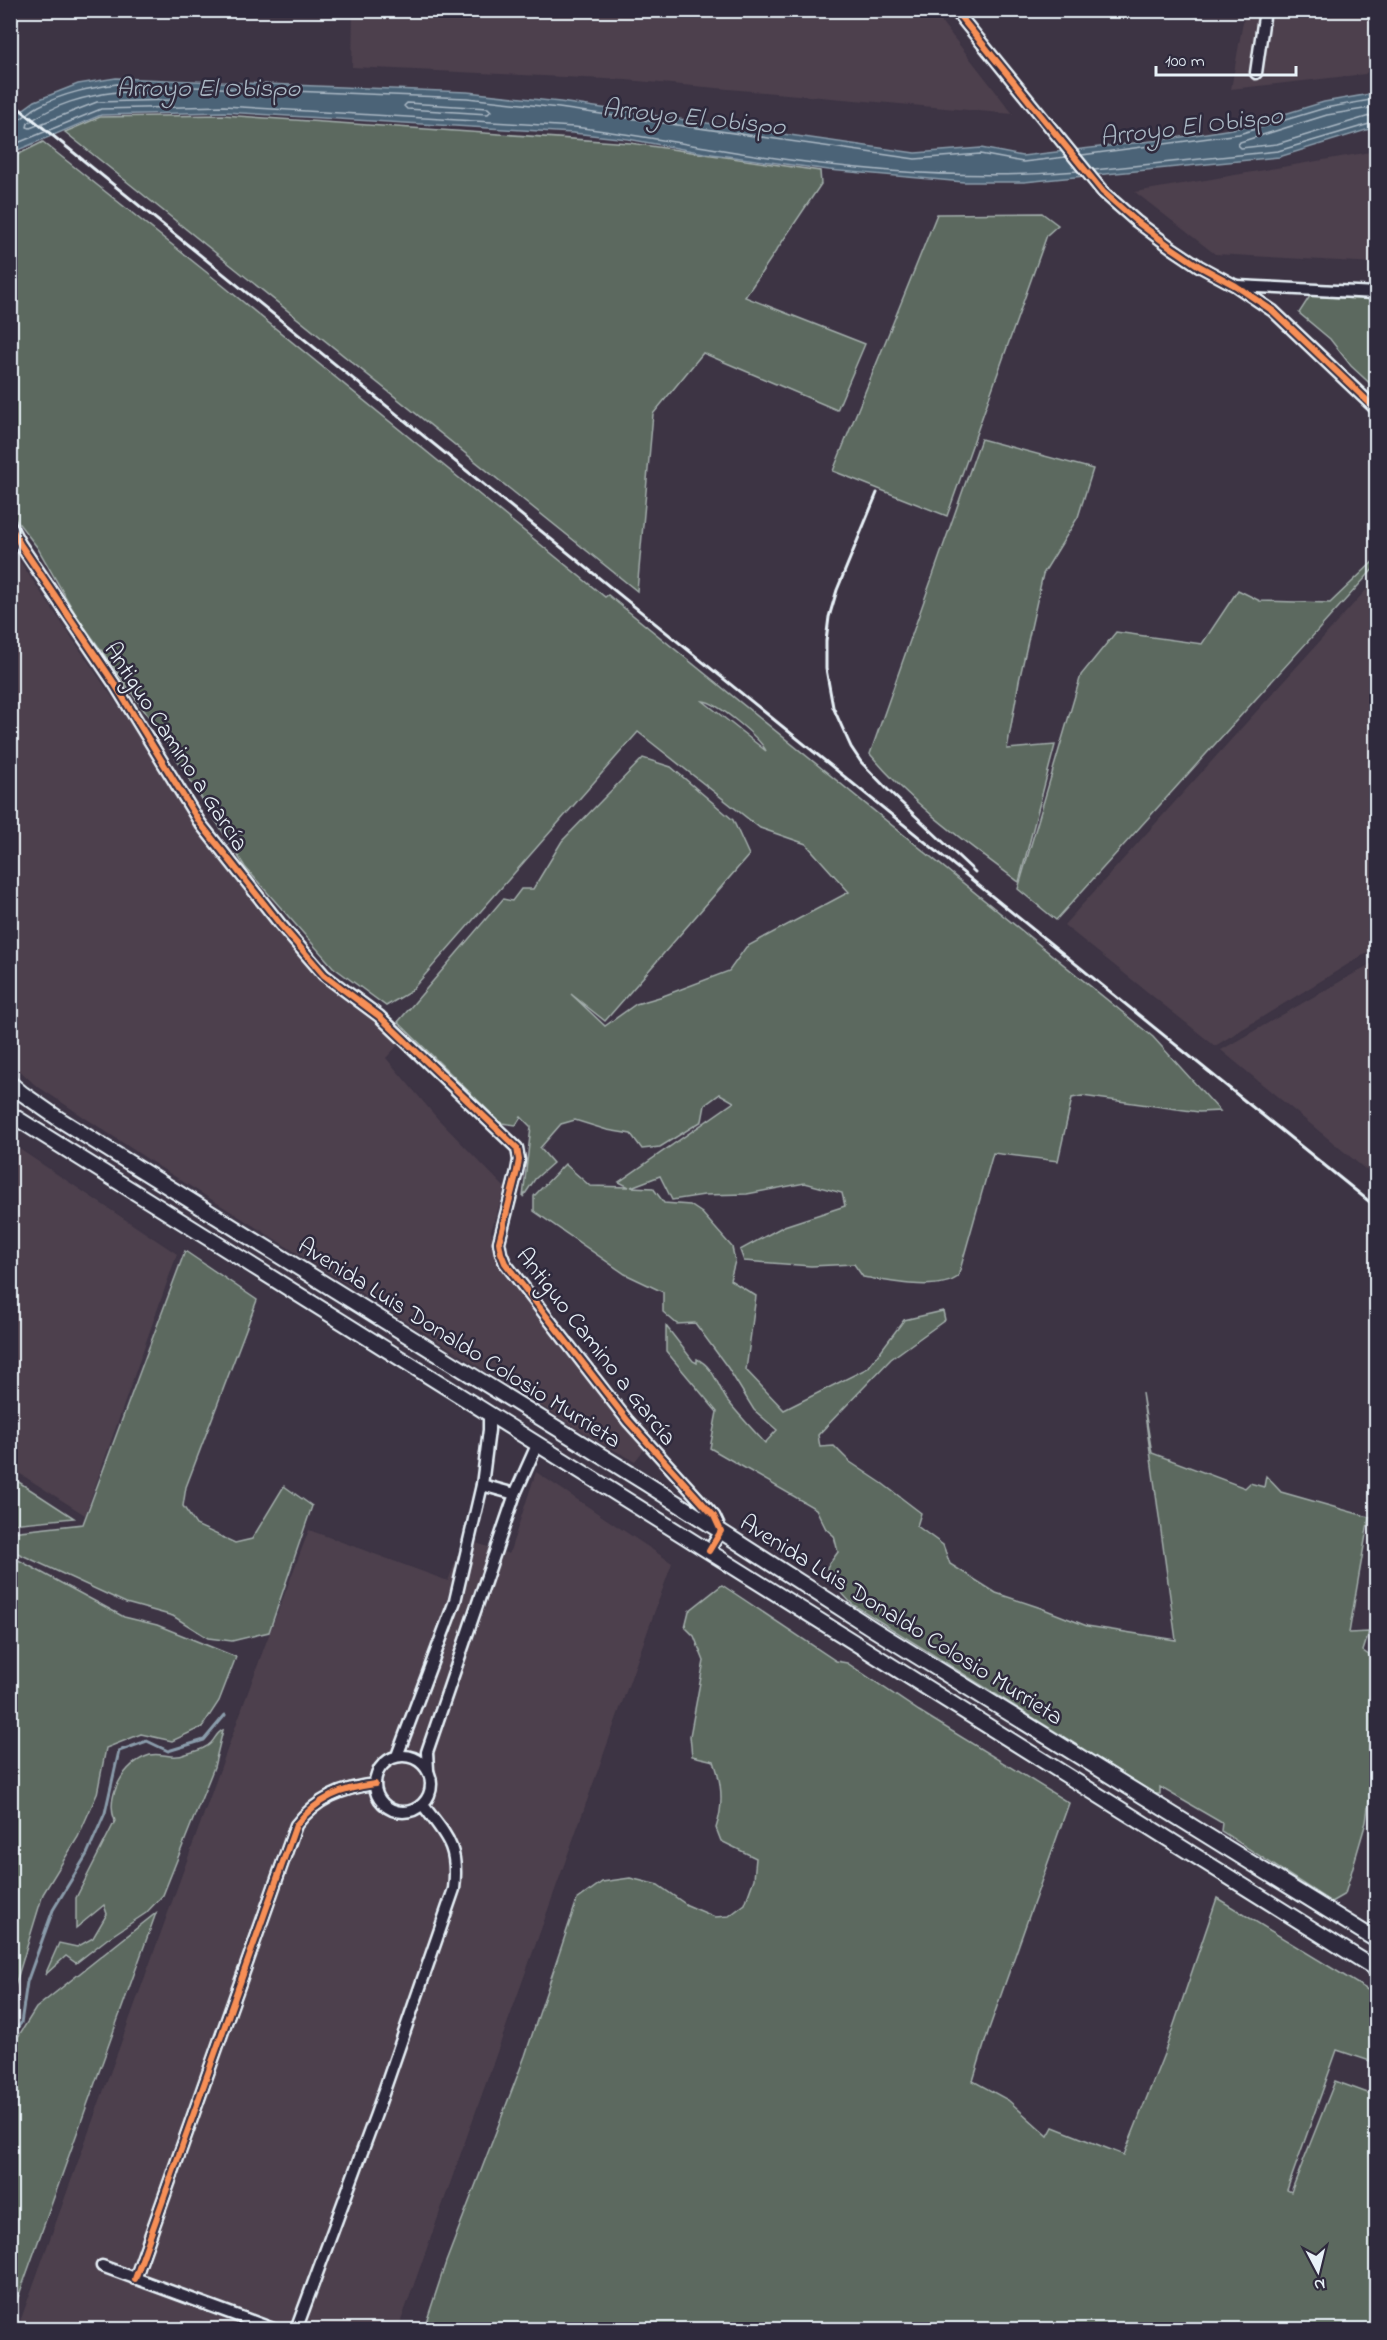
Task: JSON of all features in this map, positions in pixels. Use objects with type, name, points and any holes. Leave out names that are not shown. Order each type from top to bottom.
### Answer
[{"type":"main road","name":"Avenida Luis Donaldo Colosio Murrieta","points":[[10,1083],[50,1113],[112,1152],[721,1531],[883,1635],[1377,1940]]},
{"type":"main road","name":"Avenida Luis Donaldo Colosio Murrieta","points":[[10,1114],[1377,1969]]},
{"type":"main road","points":[[99,1171],[112,1152]]},
{"type":"street","points":[[955,10],[1103,192],[1172,248],[1273,311],[1377,409]]},
{"type":"street","points":[[1256,73],[1265,10]]},
{"type":"street","points":[[1236,286],[1377,293]]},
{"type":"street","name":"Antiguo Camino a García","points":[[10,525],[20,544],[114,683],[200,823],[280,924],[324,975],[379,1016],[517,1148],[519,1160],[517,1171],[499,1242],[505,1263],[628,1421],[714,1516],[721,1531]]},
{"type":"street","points":[[398,1756],[455,1601],[482,1485],[489,1415]]},
{"type":"street","points":[[429,1770],[415,1758],[398,1756],[388,1760],[381,1766],[375,1784],[376,1793],[381,1802],[396,1812],[415,1810],[423,1805],[432,1788],[427,1752],[515,1494],[537,1445]]},
{"type":"street","points":[[482,1485],[515,1494]]},
{"type":"street","points":[[709,1551],[721,1531]]},
{"type":"street","points":[[135,2278],[296,1825],[307,1811],[321,1800],[352,1787],[375,1784]]},
{"type":"street","points":[[296,2330],[376,2114],[454,1889],[456,1872],[451,1842],[423,1805]]},
{"type":"street","points":[[102,2266],[276,2330]]},
{"type":"shaded area","points":[[353,11],[933,11],[1013,114],[626,80],[352,67]]},
{"type":"shaded area","points":[[1245,11],[1376,11],[1376,64],[1365,74],[1231,89]]},
{"type":"shaded area","points":[[1376,151],[1376,263],[1215,254],[1135,192]]},
{"type":"shaded area","points":[[10,547],[234,876],[319,979],[350,997],[399,1044],[386,1058],[437,1118],[505,1188],[491,1231],[498,1264],[646,1447],[635,1461],[602,1444],[158,1166],[34,1084],[11,1062]]},
{"type":"shaded area","points":[[1376,579],[1376,947],[1215,1046],[1064,925]]},
{"type":"shaded area","points":[[1376,961],[1376,1178],[1221,1050]]},
{"type":"shaded area","points":[[10,1143],[177,1254],[85,1515],[11,1468]]},
{"type":"shaded area","points":[[536,1472],[672,1563],[398,2329],[17,2330],[264,1648],[309,1530],[448,1581],[464,1539],[509,1554]]},
{"type":"green space","points":[[223,115],[630,143],[820,171],[821,184],[745,297],[865,344],[837,410],[703,353],[653,414],[637,591],[65,132],[100,117]]},
{"type":"green space","points":[[43,142],[605,597],[608,595],[1153,1037],[1220,1111],[1199,1112],[1082,1096],[1072,1098],[1058,1161],[993,1153],[958,1277],[938,1284],[899,1283],[863,1277],[854,1264],[811,1266],[744,1261],[740,1250],[784,1226],[845,1206],[842,1193],[805,1183],[747,1194],[704,1195],[672,1200],[660,1176],[631,1187],[653,1188],[664,1203],[690,1205],[702,1213],[732,1247],[735,1261],[730,1280],[756,1296],[746,1370],[784,1410],[868,1368],[904,1320],[943,1311],[945,1320],[891,1359],[818,1435],[820,1447],[834,1446],[850,1462],[921,1513],[917,1526],[943,1545],[950,1564],[996,1593],[1087,1626],[1176,1640],[1142,1393],[1152,1453],[1245,1488],[1250,1483],[1264,1487],[1266,1476],[1281,1492],[1369,1517],[1349,1633],[1369,1632],[1363,1651],[1376,1660],[1376,1788],[1373,1801],[1369,1800],[1366,1822],[1345,1894],[1331,1902],[1221,1831],[1222,1823],[1160,1787],[1160,1794],[1155,1794],[852,1604],[827,1577],[827,1567],[838,1552],[834,1536],[826,1529],[816,1509],[710,1448],[717,1412],[666,1351],[666,1326],[693,1361],[697,1363],[697,1359],[703,1362],[715,1377],[727,1400],[765,1443],[777,1430],[754,1410],[728,1368],[695,1323],[677,1324],[663,1312],[663,1292],[625,1274],[534,1211],[534,1196],[565,1164],[590,1186],[629,1187],[619,1182],[734,1102],[720,1094],[705,1105],[702,1121],[660,1147],[642,1149],[631,1134],[607,1130],[575,1120],[561,1124],[540,1148],[553,1163],[535,1179],[523,1197],[531,1127],[521,1117],[516,1125],[501,1123],[398,1022],[503,899],[512,901],[521,889],[533,889],[562,841],[643,758],[671,767],[733,820],[749,855],[605,1021],[571,994],[605,1026],[636,1004],[729,971],[746,947],[849,892],[806,844],[760,828],[638,732],[410,992],[386,1006],[333,967],[245,867],[161,734],[76,615],[37,547],[16,520],[11,503],[11,158]],"holes":[[[703,701],[738,721],[766,751]]]},
{"type":"green space","points":[[1042,213],[1058,225],[1047,235],[947,516],[833,471],[937,214]]},
{"type":"green space","points":[[1310,296],[1376,300],[1376,389],[1351,366],[1330,339],[1299,313]]},
{"type":"green space","points":[[981,439],[1093,469],[1078,517],[1043,574],[1019,681],[1007,749],[1055,745],[1019,882],[922,806],[870,754]]},
{"type":"green space","points":[[1376,559],[1376,566],[1056,920],[1018,889],[1081,675],[1116,632],[1202,644],[1238,590],[1260,601],[1330,603]]},
{"type":"green space","points":[[185,1251],[257,1300],[186,1487],[183,1506],[196,1525],[235,1543],[252,1539],[284,1486],[312,1506],[269,1632],[232,1641],[208,1638],[173,1616],[126,1603],[11,1550],[11,1532],[83,1524]]},
{"type":"green space","points":[[11,1477],[74,1518],[11,1524]]},
{"type":"green space","points":[[11,1556],[124,1617],[157,1625],[236,1657],[219,1701],[202,1727],[172,1741],[141,1734],[106,1748],[97,1794],[78,1837],[43,1894],[11,1999]]},
{"type":"green space","points":[[722,1585],[836,1661],[847,1663],[919,1711],[1069,1803],[989,2029],[973,2081],[1008,2100],[1048,2136],[1053,2127],[1124,2155],[1164,2054],[1217,1898],[1376,1995],[1376,2063],[1337,2050],[1287,2190],[1291,2192],[1335,2081],[1376,2096],[1376,2329],[424,2329],[446,2262],[525,2056],[577,1900],[602,1882],[630,1878],[658,1885],[687,1905],[715,1917],[729,1916],[745,1904],[754,1879],[756,1858],[721,1841],[716,1828],[721,1802],[717,1769],[714,1761],[692,1756],[690,1736],[704,1661],[694,1636],[685,1627],[689,1611]]},
{"type":"green space","points":[[223,1730],[214,1767],[163,1895],[146,1913],[76,1963],[66,1956],[45,1975],[59,1943],[77,1947],[93,1938],[107,1914],[104,1905],[76,1928],[76,1898],[115,1821],[113,1801],[115,1791],[125,1773],[132,1765],[150,1755],[181,1756],[203,1749]]},
{"type":"green space","points":[[156,1913],[11,2317],[11,2048],[36,2008]]},
{"type":"water","name":"Arroyo El Obispo","points":[[116,78],[467,92],[560,102],[915,153],[981,148],[1022,156],[1169,139],[1238,128],[1324,102],[1376,93],[1376,127],[1279,157],[1024,182],[964,182],[829,170],[704,153],[628,139],[573,133],[224,112],[101,115],[11,153],[10,119],[35,101],[78,84]]},
{"type":"waterway","points":[[10,2037],[21,2023],[27,1982],[53,1910],[87,1854],[105,1813],[119,1751],[147,1741],[168,1751],[204,1740],[225,1715]]},
{"type":"railway","points":[[10,101],[1376,1207]]},
{"type":"railway","points":[[877,493],[837,590],[829,617],[826,669],[833,707],[851,747],[861,762],[975,872]]},
{"type":"cycle path","points":[[955,10],[1103,192],[1172,248],[1273,311],[1376,409]]},
{"type":"cycle path","points":[[10,525],[20,544],[114,683],[200,823],[280,924],[324,975],[379,1016],[517,1148],[519,1160],[517,1171],[499,1242],[505,1263],[628,1421],[714,1516],[721,1531],[709,1551]]},
{"type":"cycle path","points":[[135,2279],[296,1825],[313,1808],[331,1796],[352,1788],[375,1784]]}]
